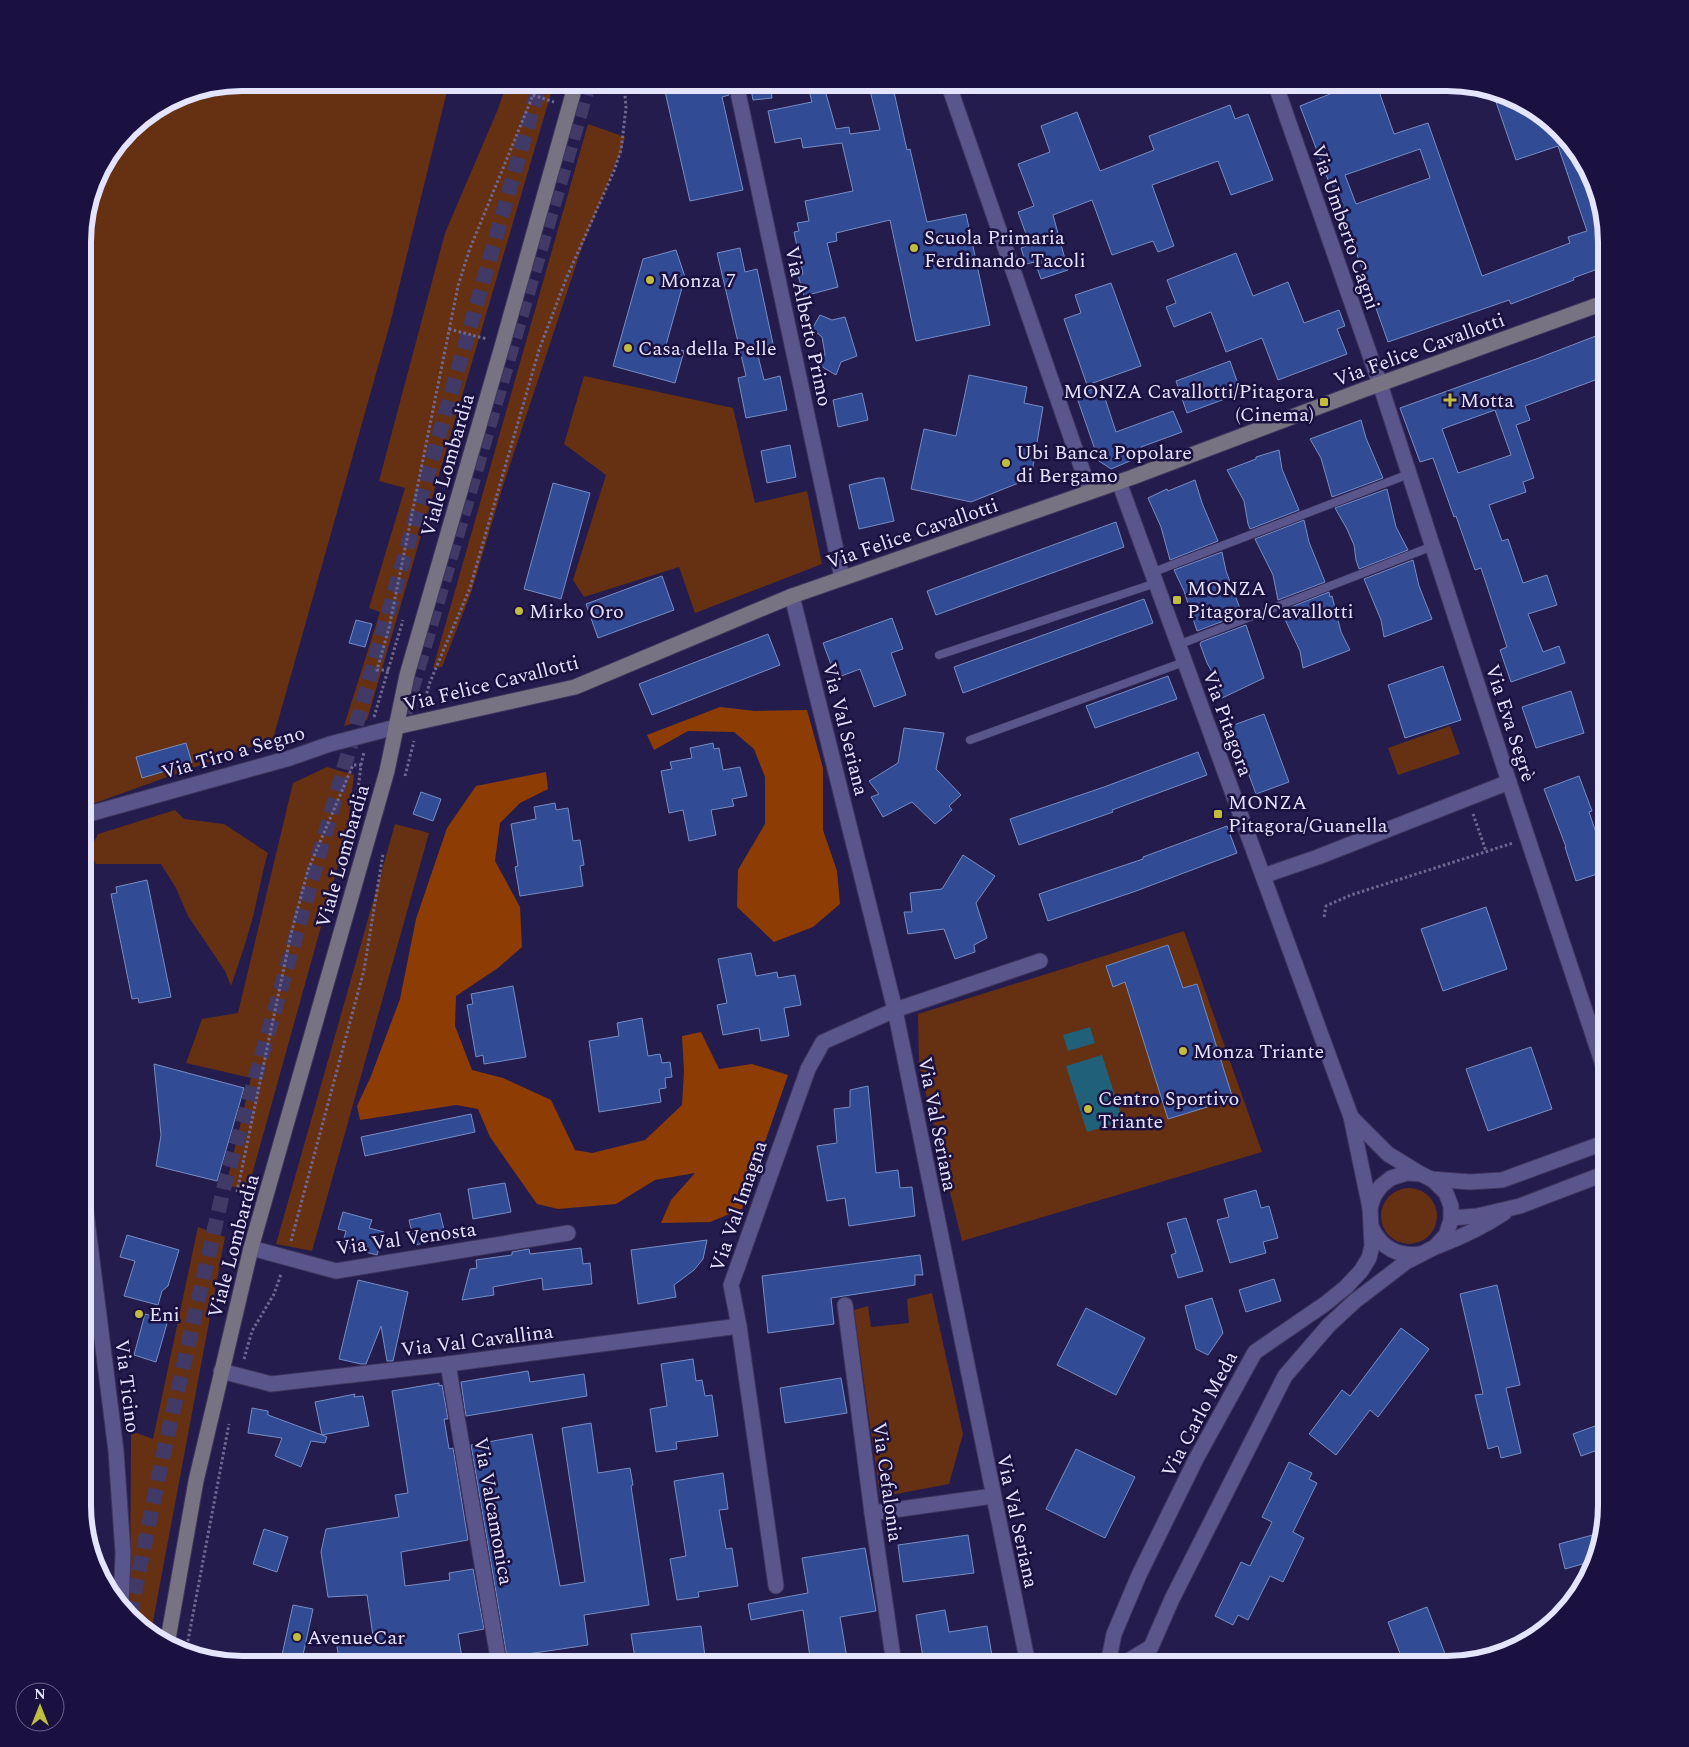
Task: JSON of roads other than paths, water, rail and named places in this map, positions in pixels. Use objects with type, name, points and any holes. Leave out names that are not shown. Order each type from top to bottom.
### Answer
[{"type":"street","name":"Viale Lombardia","points":[[169,1637],[196,1481],[220,1371],[251,1248],[387,771],[407,675],[573,92]]},
{"type":"street","name":"Via Alberto Primo","points":[[738,92],[842,578]]},
{"type":"street","points":[[951,92],[1090,492]]},
{"type":"street","name":"Via Umberto Cagni","points":[[1278,92],[1380,384]]},
{"type":"street","name":"Via Felice Cavallotti","points":[[396,727],[575,687],[792,596],[1119,482],[1598,305]]},
{"type":"street","name":"Via Eva Segrè","points":[[1380,384],[1598,1050]]},
{"type":"street","name":"Via Pitagora","points":[[1119,482],[1351,1117],[1371,1217]]},
{"type":"street","name":"Via Val Seriana","points":[[792,596],[895,1010],[992,1496],[1026,1656]]},
{"type":"street","name":"Via Tiro a Segno","points":[[92,813],[396,727]]},
{"type":"street","points":[[1263,876],[1318,857],[1509,782]]},
{"type":"street","name":"Via Val Imagna","points":[[776,1586],[739,1326],[731,1286],[808,1069],[823,1042],[895,1010],[1040,962]]},
{"type":"street","name":"Via Pitagora","points":[[1351,1117],[1388,1154],[1427,1177]]},
{"type":"street","points":[[1427,1177],[1470,1182],[1502,1180],[1598,1145]]},
{"type":"street","name":"Via Carlo Meda","points":[[1110,1656],[1114,1634],[1139,1575],[1196,1459],[1255,1352],[1325,1304],[1356,1278],[1371,1252],[1373,1240],[1371,1217],[1376,1193],[1387,1180],[1405,1174],[1427,1177]]},
{"type":"street","points":[[1452,1218],[1477,1216],[1520,1206],[1598,1176]]},
{"type":"street","points":[[1136,1656],[1151,1647],[1172,1599],[1285,1376],[1349,1306],[1402,1265],[1429,1250],[1446,1235],[1452,1218],[1448,1198],[1442,1188],[1427,1177]]},
{"type":"street","points":[[1371,1217],[1377,1237],[1391,1250],[1407,1255],[1429,1250],[1463,1237],[1487,1225],[1512,1208]]},
{"type":"street","name":"Via Val Venosta","points":[[251,1248],[336,1271],[568,1233]]},
{"type":"street","name":"Via Ticino","points":[[91,1253],[116,1451],[123,1553],[121,1596]]},
{"type":"street","name":"Via Cefalonia","points":[[845,1306],[893,1656]]},
{"type":"street","name":"Via Val Cavallina","points":[[220,1371],[271,1384],[448,1364],[739,1326]]},
{"type":"street","name":"Via Valcamonica","points":[[448,1364],[498,1656]]},
{"type":"street","points":[[872,1513],[992,1496]]},
{"type":"lane","points":[[939,655],[1153,578],[1409,474]]},
{"type":"lane","points":[[1178,646],[1433,546]]},
{"type":"lane","points":[[970,740],[1184,662]]},
{"type":"water","points":[[1090,1027],[1095,1043],[1068,1051],[1063,1035]]},
{"type":"water","points":[[1102,1055],[1123,1121],[1087,1132],[1066,1066]]},
{"type":"tunnel","points":[[132,1608],[162,1460],[224,1187],[537,92]]},
{"type":"tunnel","points":[[405,713],[586,92]]},
{"type":"place","name":"Scuola Primaria Ferdinando Tacoli","points":[[914,248]]},
{"type":"place","name":"Monza 7","points":[[650,280]]},
{"type":"place","name":"Casa della Pelle","points":[[628,348]]},
{"type":"place","name":"Motta","points":[[1450,400]]},
{"type":"place","name":"MONZA Cavallotti/Pitagora (Cinema)","points":[[1324,402]]},
{"type":"place","name":"Ubi Banca Popolare di Bergamo","points":[[1006,463]]},
{"type":"place","name":"MONZA Pitagora/Cavallotti","points":[[1177,600]]},
{"type":"place","name":"Mirko Oro","points":[[519,611]]},
{"type":"place","name":"MONZA Pitagora/Guanella","points":[[1218,814]]},
{"type":"place","name":"Monza Triante","points":[[1183,1051]]},
{"type":"place","name":"Centro Sportivo Triante","points":[[1088,1109]]},
{"type":"place","name":"Eni","points":[[139,1314]]},
{"type":"place","name":"AvenueCar","points":[[297,1637]]}]
